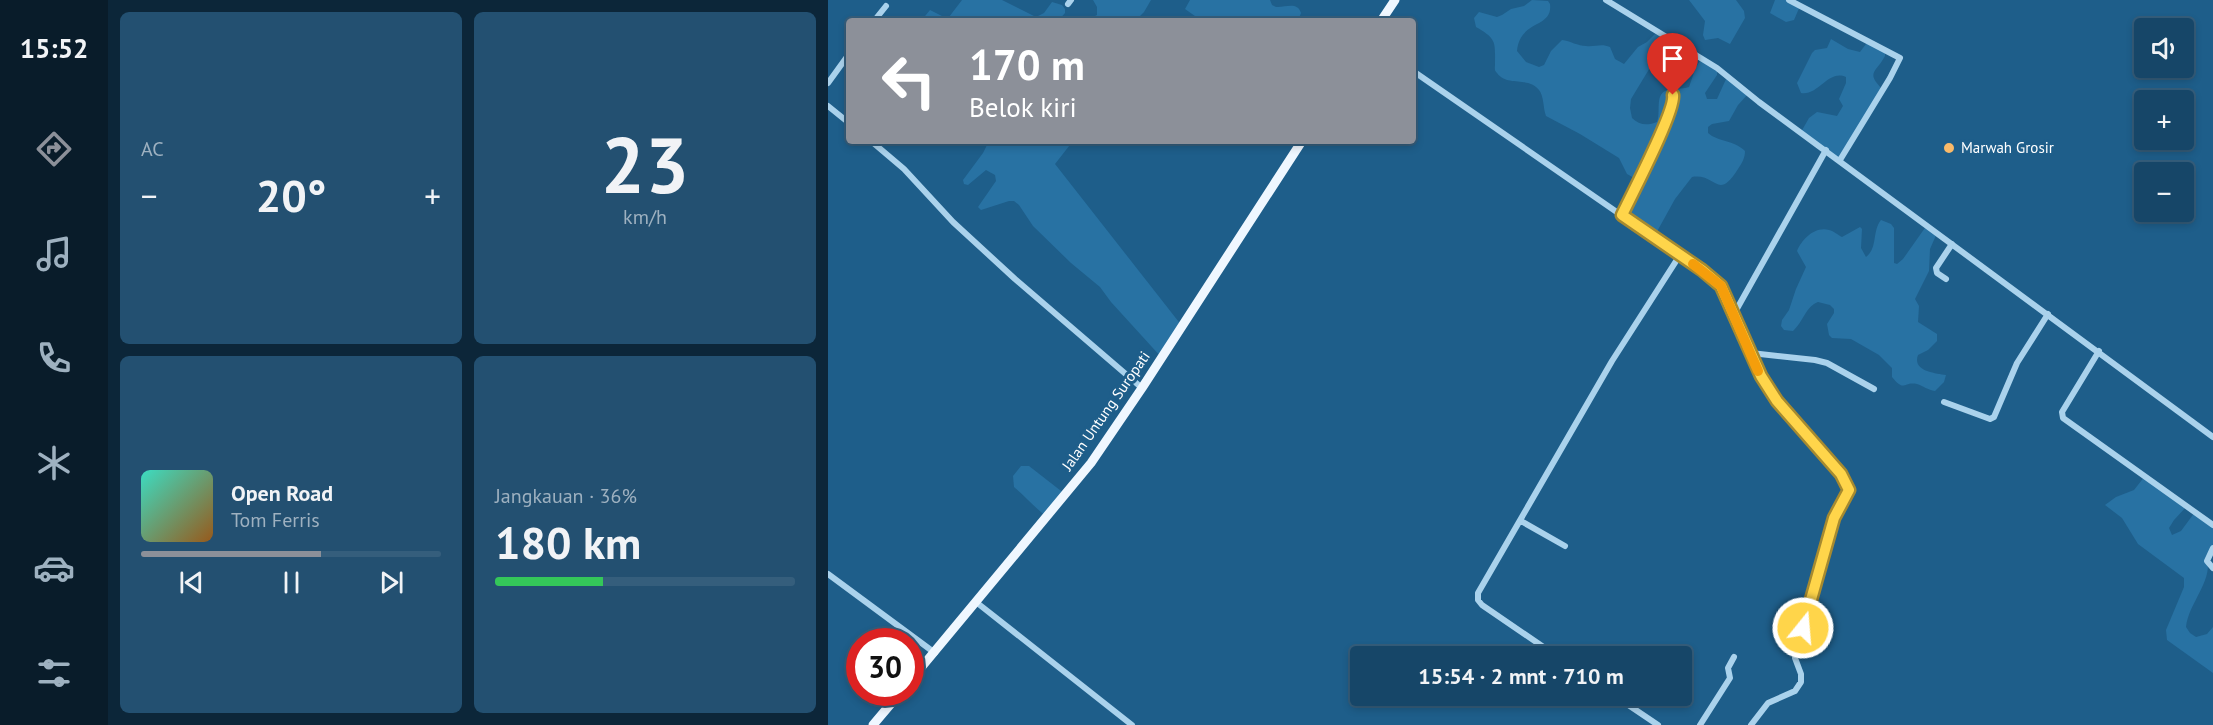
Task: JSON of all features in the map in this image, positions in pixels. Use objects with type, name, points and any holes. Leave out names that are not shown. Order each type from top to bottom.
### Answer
[{"type":"main road","points":[[1383,18],[1391,2]]},
{"type":"main road","name":"Jalan Untung Suropati","points":[[924,664],[1091,463],[1300,144]]},
{"type":"main road","points":[[873,725],[889,706]]},
{"type":"street","points":[[1606,0],[1717,68],[1759,102],[2213,437]]},
{"type":"street","points":[[1789,0],[1900,58],[1840,160]]},
{"type":"street","points":[[876,18],[886,6]]},
{"type":"street","points":[[1622,215],[1673,105],[1672,78],[1687,48]]},
{"type":"street","points":[[828,83],[846,58]]},
{"type":"street","points":[[1416,73],[1680,255],[1721,286],[1761,376],[1777,401],[1841,474],[1849,490],[1834,518],[1797,646],[1795,658],[1801,681],[1795,691],[1768,703],[1751,725]]},
{"type":"street","points":[[828,106],[846,121]]},
{"type":"street","points":[[875,144],[904,169],[953,222],[1015,279],[1142,388]]},
{"type":"street","points":[[1734,314],[1826,150]]},
{"type":"street","points":[[1946,279],[1937,273],[1936,268],[1952,244]]},
{"type":"street","points":[[1542,646],[1482,605],[1478,600],[1478,593],[1612,362],[1680,255]]},
{"type":"street","points":[[1944,402],[1990,419],[1995,417],[2017,363],[2048,314]]},
{"type":"street","points":[[2099,351],[2062,412],[2063,418],[2213,525]]},
{"type":"street","points":[[1751,353],[1827,363],[1874,389]]},
{"type":"street","points":[[1521,521],[1565,546]]},
{"type":"street","points":[[2213,548],[2206,561],[2213,568]]},
{"type":"street","points":[[828,573],[934,652]]},
{"type":"street","points":[[976,602],[1132,725]]},
{"type":"street","points":[[1700,725],[1730,678],[1728,668],[1734,657]]},
{"type":"street","points":[[1630,706],[1658,725]]},
{"type":"shaded area","points":[[962,0],[1002,0],[1036,17],[1044,13],[1052,2],[1062,5],[1065,9],[1061,18],[923,18],[930,10],[949,17]]},
{"type":"shaded area","points":[[1093,0],[1151,0],[1138,18],[1091,18],[1097,15],[1097,7]]},
{"type":"shaded area","points":[[1190,0],[1270,0],[1276,7],[1294,6],[1301,13],[1299,18],[1198,18],[1185,9]]},
{"type":"shaded area","points":[[1532,0],[1548,1],[1550,12],[1547,17],[1524,34],[1519,41],[1517,51],[1526,62],[1539,67],[1544,65],[1551,51],[1562,40],[1583,46],[1610,47],[1615,59],[1624,64],[1638,47],[1655,34],[1668,38],[1631,99],[1632,118],[1637,122],[1647,124],[1657,122],[1662,93],[1689,87],[1702,58],[1717,68],[1717,75],[1705,93],[1707,99],[1717,99],[1727,77],[1748,94],[1738,105],[1729,121],[1708,127],[1708,133],[1712,136],[1741,147],[1745,151],[1742,163],[1731,179],[1721,185],[1700,177],[1692,177],[1675,199],[1654,237],[1622,215],[1636,179],[1627,174],[1619,158],[1546,116],[1542,95],[1534,86],[1501,77],[1495,70],[1495,51],[1491,38],[1476,27],[1474,18],[1479,12],[1497,17],[1511,9],[1524,6]]},
{"type":"shaded area","points":[[1689,0],[1736,0],[1744,11],[1745,18],[1730,44],[1718,38],[1705,40],[1703,35],[1705,21]]},
{"type":"shaded area","points":[[1775,0],[1789,0],[1800,6],[1794,20],[1786,22],[1770,13]]},
{"type":"shaded area","points":[[1831,39],[1848,49],[1860,52],[1869,40],[1885,48],[1885,56],[1873,76],[1883,90],[1840,160],[1801,132],[1809,118],[1817,112],[1837,116],[1843,106],[1839,99],[1846,83],[1846,77],[1829,79],[1807,93],[1801,93],[1797,83],[1812,53],[1815,50],[1827,48]]},
{"type":"shaded area","points":[[988,144],[1071,144],[1055,164],[1182,326],[1162,358],[1100,287],[1033,226],[1019,205],[1014,201],[1009,201],[981,210],[978,207],[996,181],[995,175],[986,170],[968,185],[964,184],[963,180]]},
{"type":"shaded area","points":[[1881,220],[1891,224],[1894,228],[1894,263],[1897,264],[1927,225],[1937,233],[1930,249],[1929,271],[1915,299],[1919,306],[1918,322],[1937,334],[1937,341],[1928,350],[1918,355],[1918,365],[1926,370],[1946,375],[1944,382],[1935,391],[1912,383],[1899,384],[1892,377],[1892,368],[1879,355],[1851,339],[1832,338],[1829,335],[1827,324],[1834,313],[1830,305],[1818,302],[1814,304],[1793,331],[1784,330],[1781,326],[1806,267],[1797,251],[1802,242],[1819,230],[1833,231],[1842,237],[1860,227],[1862,229],[1861,248],[1866,257],[1872,249]]},
{"type":"shaded area","points":[[1021,466],[1029,466],[1065,494],[1047,517],[1014,487],[1013,476]]},
{"type":"shaded area","points":[[2145,476],[2187,506],[2169,528],[2172,535],[2181,531],[2195,512],[2213,525],[2213,548],[2207,557],[2207,575],[2191,609],[2186,627],[2196,637],[2207,634],[2213,627],[2213,673],[2167,640],[2166,630],[2184,587],[2184,578],[2138,544],[2122,518],[2105,505],[2116,497],[2134,490]]},
{"type":"slow traffic","points":[[1693,264],[1721,286],[1758,371]]},
{"type":"place","name":"Marwah Grosir","points":[[1949,148]]},
{"type":"route","points":[[1673,95],[1674,100],[1664,126],[1622,215],[1702,270],[1721,286],[1753,360],[1777,401],[1849,486],[1834,518],[1803,628]]}]
